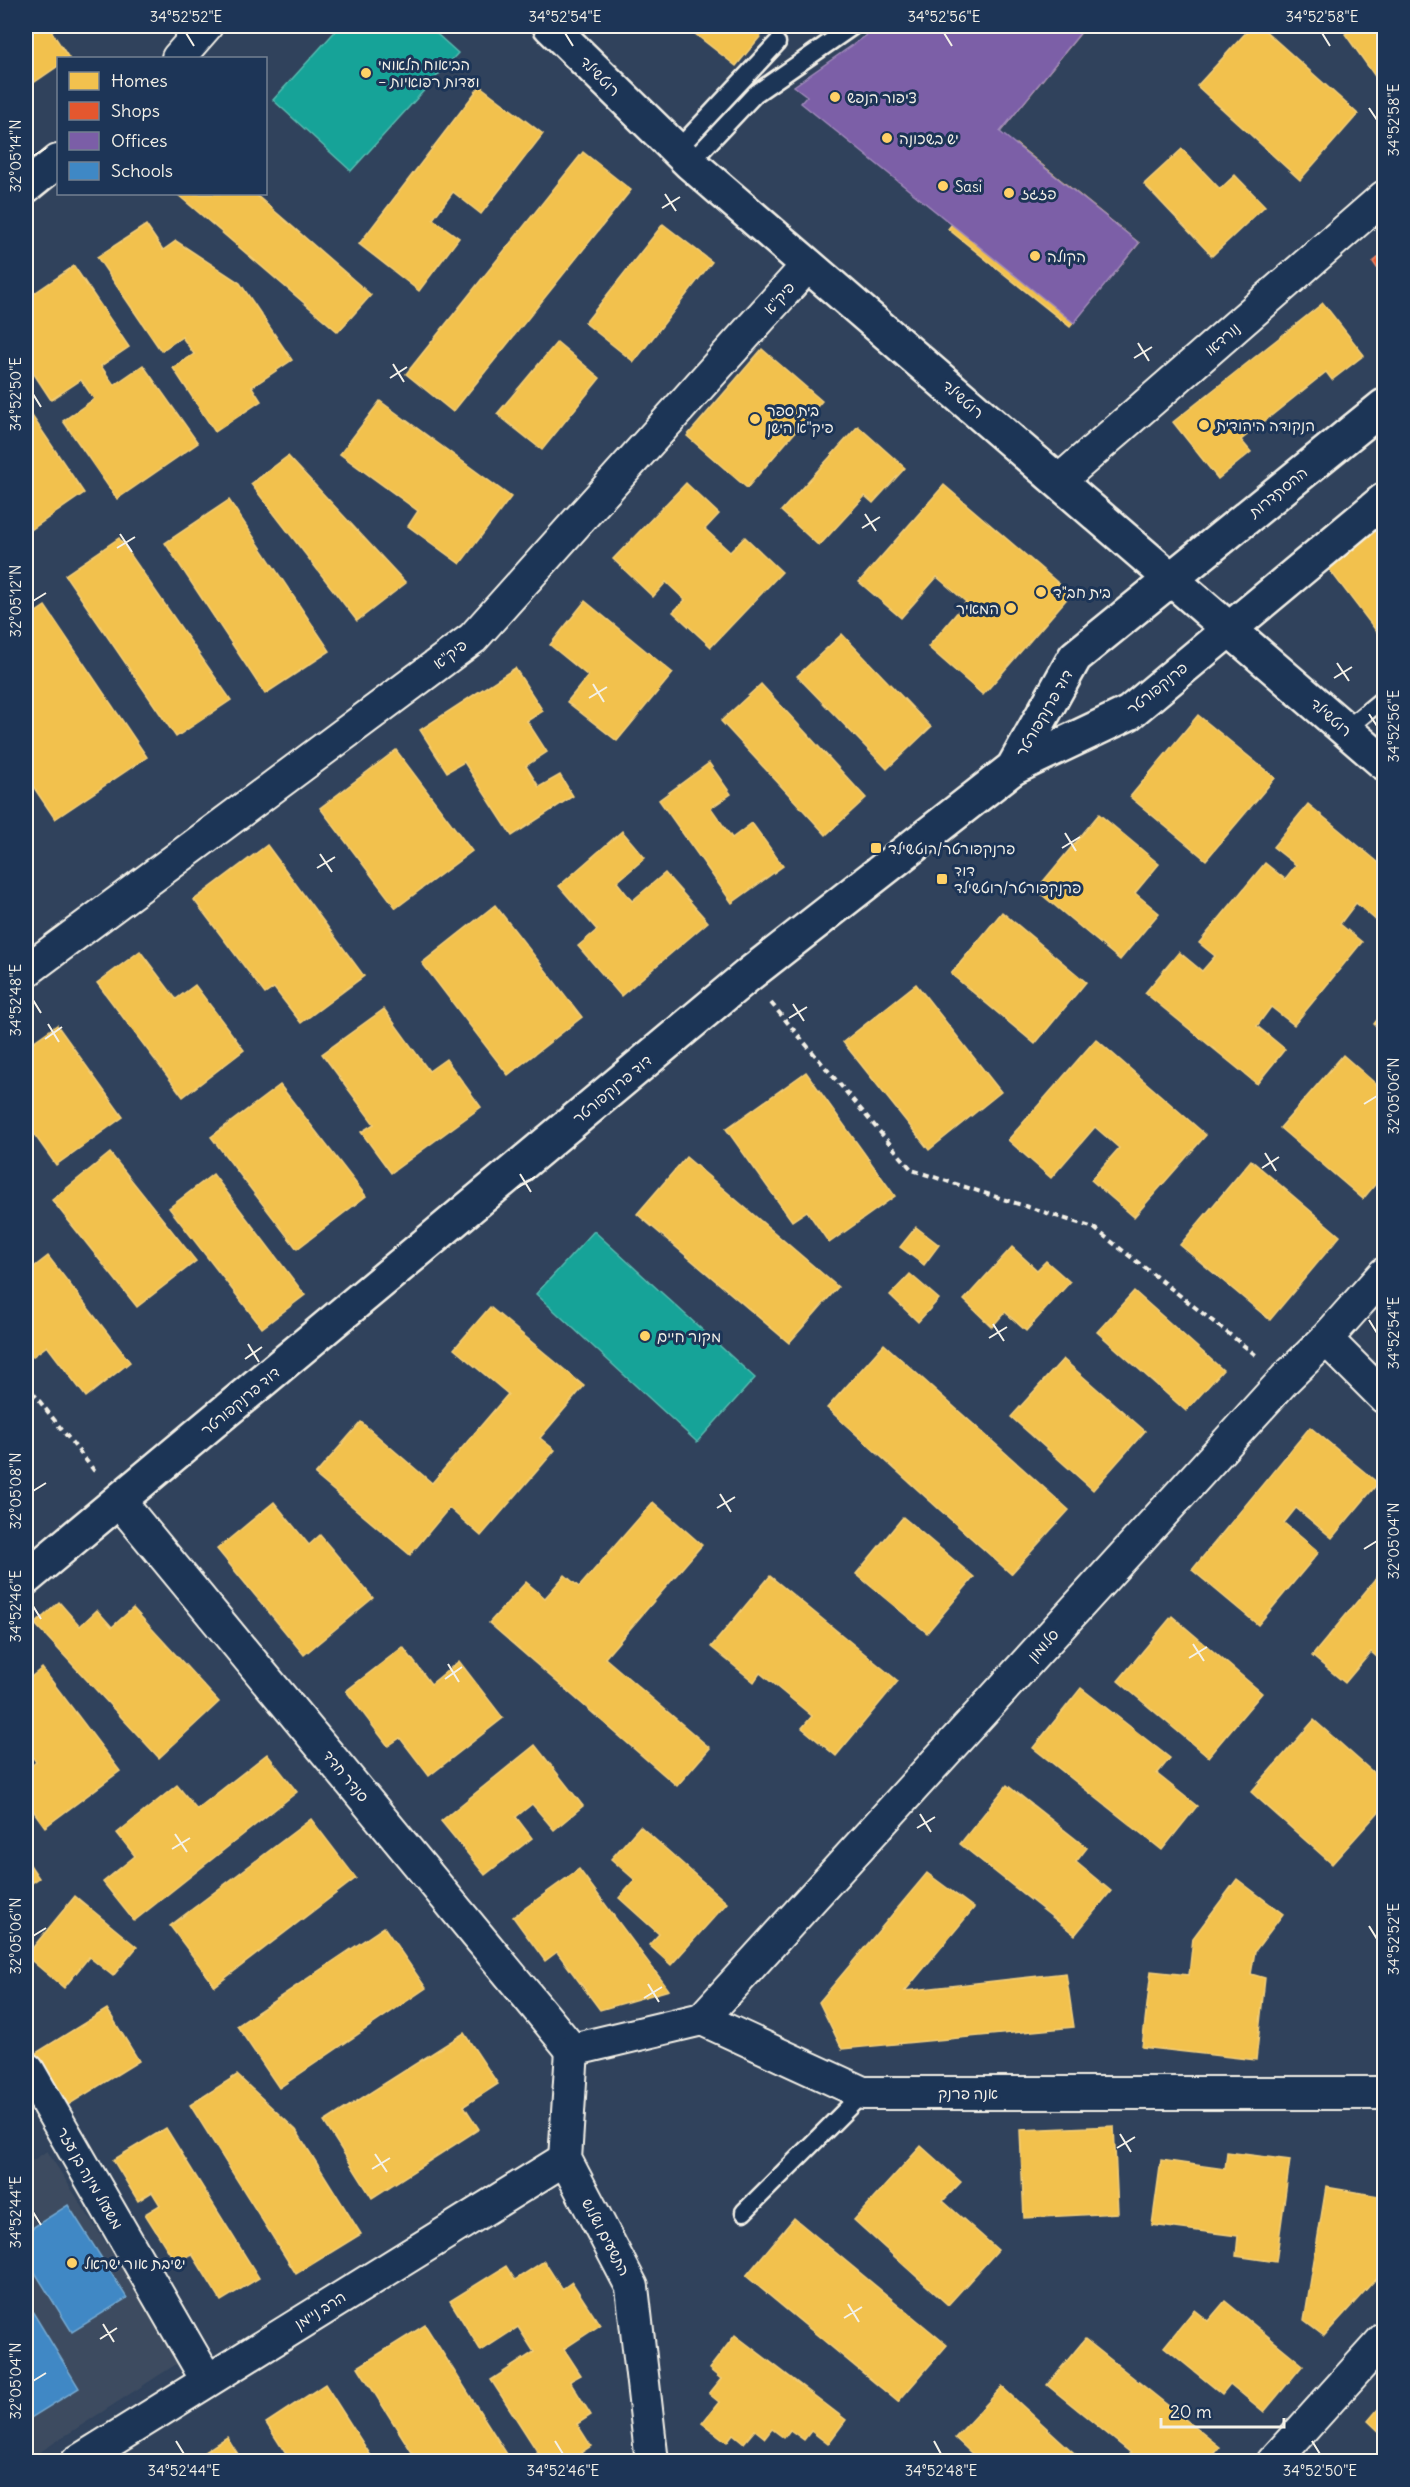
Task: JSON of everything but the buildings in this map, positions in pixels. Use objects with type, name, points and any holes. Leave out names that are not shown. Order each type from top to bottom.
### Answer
[{"type":"street","points":[[179,57],[206,26]]},
{"type":"street","name":"רוטשילד","points":[[549,26],[683,157],[1384,763]]},
{"type":"street","points":[[26,187],[57,162]]},
{"type":"street","name":"נורדאו","points":[[1059,481],[1384,197]]},
{"type":"street","name":"פיק\"א","points":[[26,971],[472,638],[808,265]]},
{"type":"street","name":"ההסתדרות","points":[[1171,578],[1384,406]]},
{"type":"street","points":[[1228,629],[1384,500]]},
{"type":"street","name":"דוד פרנקפורטר","points":[[26,1578],[747,976],[1013,768],[1075,657],[1171,578]]},
{"type":"street","name":"פרנקפורטר","points":[[1013,768],[1129,713],[1228,629]]},
{"type":"street","name":"סלומון","points":[[702,2019],[1384,1274]]},
{"type":"street","points":[[1326,1339],[1384,1397]]},
{"type":"street","name":"סנדר חדד","points":[[119,1501],[572,2050]]},
{"type":"street","points":[[565,2159],[572,2050],[702,2019]]},
{"type":"street","name":"אנה פרנק","points":[[702,2019],[863,2093],[1384,2093]]},
{"type":"street","name":"משעול מינה בן עזר","points":[[28,2070],[207,2380]]},
{"type":"street","name":"הרב ניימן","points":[[77,2462],[565,2159]]},
{"type":"street","name":"התשעים ושלוש","points":[[565,2159],[632,2287],[652,2462]]},
{"type":"street","points":[[1274,2462],[1384,2339]]},
{"type":"lane","points":[[683,157],[754,94],[853,26]]},
{"type":"lane","points":[[683,157],[777,43]]},
{"type":"lane","points":[[1345,730],[1384,698]]},
{"type":"lane","points":[[744,2212],[863,2093]]},
{"type":"path","points":[[747,976],[912,1170],[1094,1228],[1286,1379]]},
{"type":"path","points":[[26,1384],[119,1501]]},
{"type":"shaded area","name":"ישיבת אור ישראל","points":[[47,2151],[181,2361],[26,2461],[26,2165]]},
{"type":"place","name":"הביאוח הלאומי – ועדות רפואיות","points":[[366,73]]},
{"type":"place","name":"ציפור הנפש","points":[[835,97]]},
{"type":"place","name":"יש בשכונה","points":[[887,138]]},
{"type":"place","name":"Sasi","points":[[943,186]]},
{"type":"place","name":"פזגז","points":[[1009,193]]},
{"type":"place","name":"הקולה","points":[[1035,256]]},
{"type":"place","name":"בית ספר פיק\"א הישן","points":[[755,419]]},
{"type":"place","name":"הנקודה היהודית","points":[[1204,425]]},
{"type":"place","name":"בית חב\"ד","points":[[1041,592]]},
{"type":"place","name":"המאיר","points":[[1011,608]]},
{"type":"place","name":"פרנקפורטר/רוטשילד","points":[[876,848]]},
{"type":"place","name":"דוד פרנקפורטר/רוטשילד","points":[[942,879]]},
{"type":"place","name":"מקור חיים","points":[[645,1336]]},
{"type":"place","name":"ישיבת אור ישראל","points":[[72,2263]]}]
